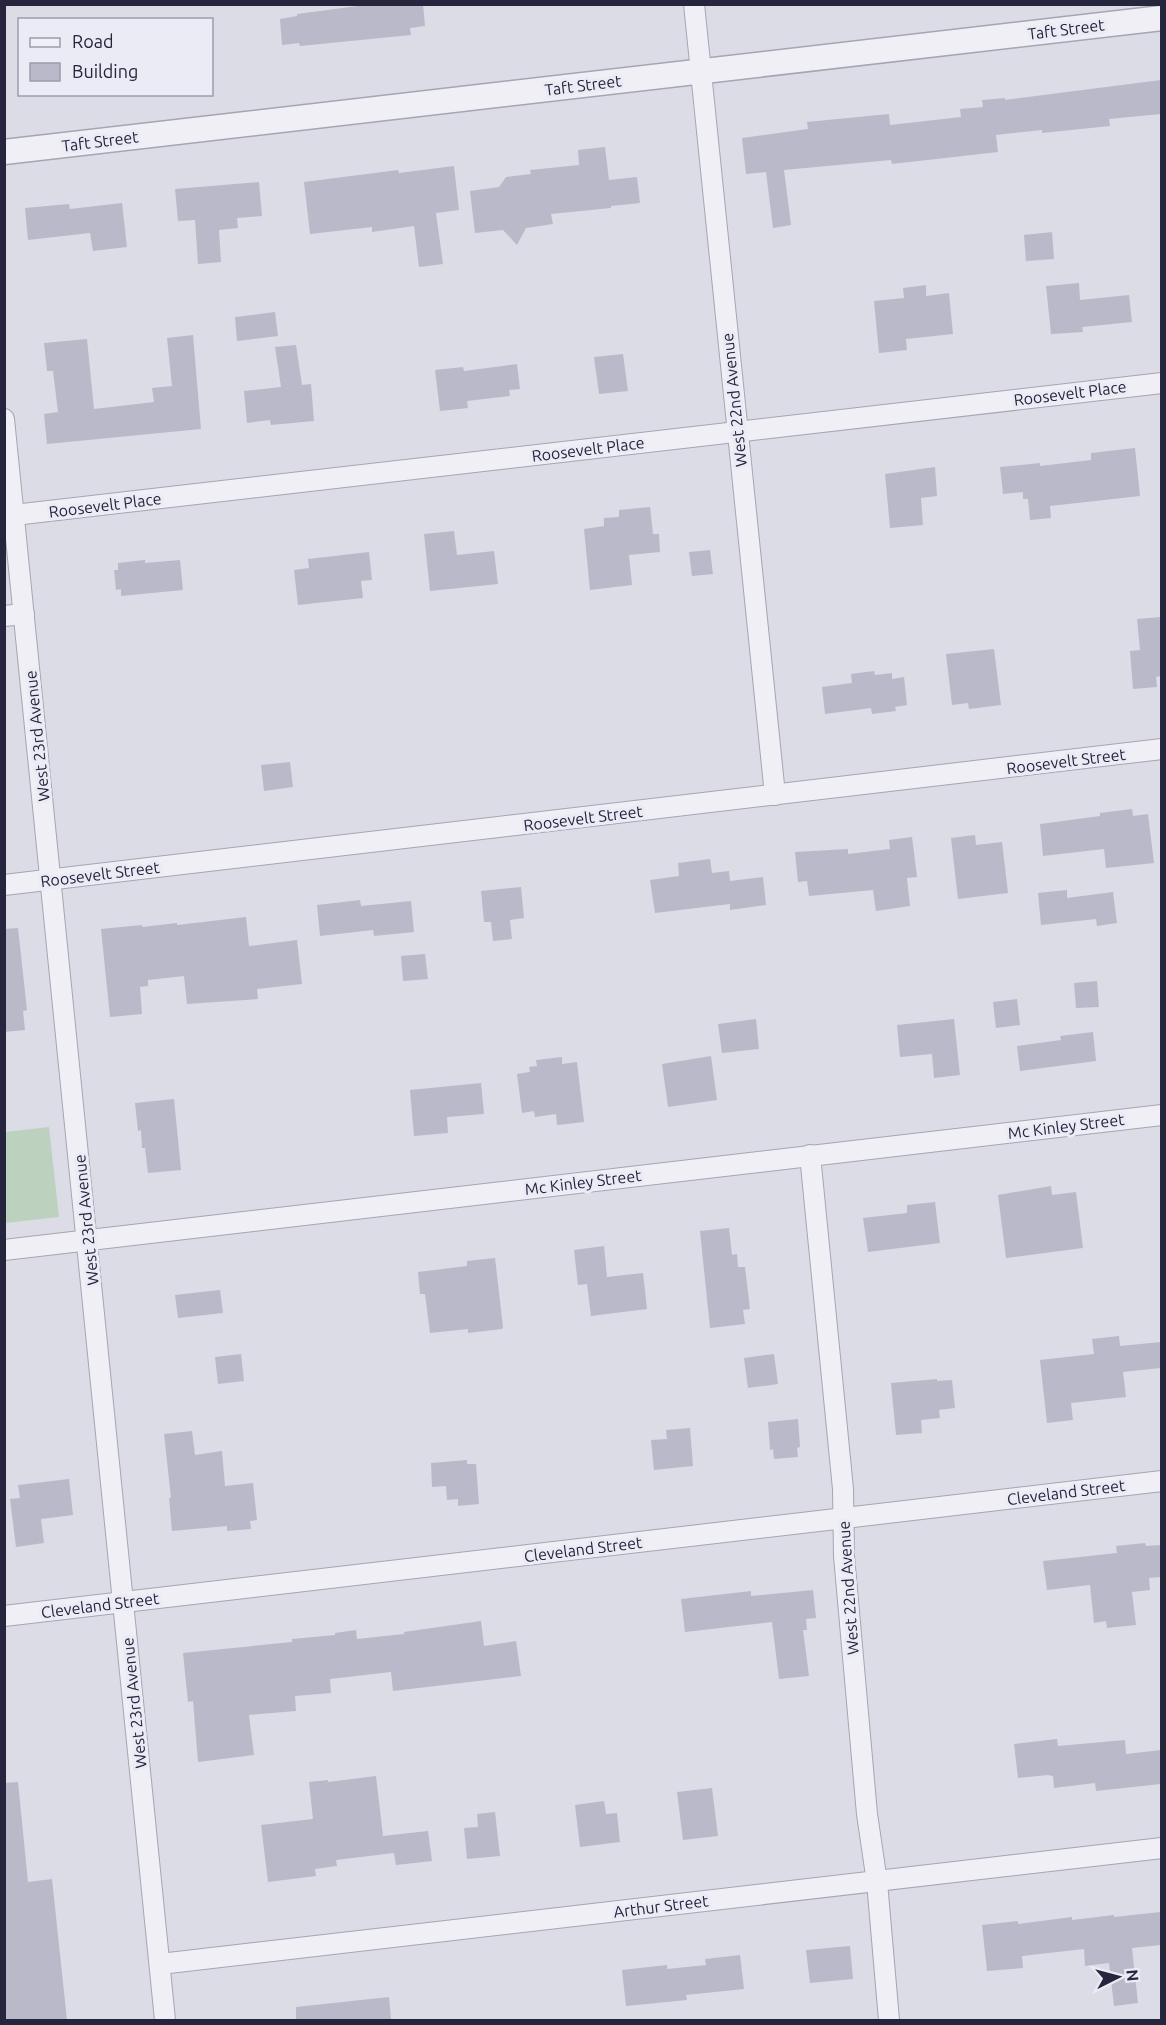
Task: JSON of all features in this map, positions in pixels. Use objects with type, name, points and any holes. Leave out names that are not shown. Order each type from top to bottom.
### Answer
[{"type":"street","name":"West 22nd Avenue","points":[[694,4],[775,795]]},
{"type":"street","name":"Taft Street","points":[[4,152],[1161,18]]},
{"type":"street","name":"Roosevelt Place","points":[[14,515],[1161,383]]},
{"type":"street","name":"West 23rd Avenue","points":[[4,419],[14,515],[14,615],[52,880],[165,2020]]},
{"type":"street","name":"Roosevelt Street","points":[[4,885],[1161,749]]},
{"type":"street","name":"Mc Kinley Street","points":[[4,1250],[1161,1115]]},
{"type":"street","name":"West 22nd Avenue","points":[[810,1155],[843,1489],[844,1556],[867,1814],[877,1882],[890,2020]]},
{"type":"street","name":"Cleveland Street","points":[[4,1616],[1161,1481]]},
{"type":"street","name":"Arthur Street","points":[[160,1964],[1161,1848]]},
{"type":"green space","points":[[49,1127],[59,1217],[5,1223],[5,1132]]},
{"type":"building","points":[[373,4],[423,4],[425,26],[410,28],[411,35],[300,46],[299,43],[282,45],[280,19],[297,16],[297,14]]},
{"type":"building","points":[[1161,80],[1161,114],[1109,119],[1110,126],[996,135],[998,152],[892,164],[891,160],[784,170],[791,225],[773,228],[766,172],[746,174],[742,138],[808,129],[807,122],[889,114],[890,125],[961,117],[960,109],[983,107],[982,100],[1005,98],[1005,100]]},
{"type":"building","points":[[605,147],[609,180],[637,177],[640,203],[551,214],[553,224],[526,228],[517,245],[503,230],[475,233],[470,191],[499,187],[506,177],[531,174],[530,170],[579,165],[578,150]]},
{"type":"building","points":[[454,166],[459,210],[436,213],[443,264],[419,267],[414,226],[372,232],[372,227],[310,234],[304,182],[398,170],[399,173]]},
{"type":"building","points":[[259,182],[262,216],[237,218],[238,228],[219,230],[221,262],[198,264],[195,220],[178,221],[175,189]]},
{"type":"building","points":[[122,203],[127,247],[93,251],[90,233],[28,240],[25,208],[69,204],[70,209]]},
{"type":"building","points":[[1052,232],[1054,259],[1026,261],[1024,235]]},
{"type":"building","points":[[1079,283],[1080,300],[1129,295],[1132,322],[1082,327],[1083,332],[1051,334],[1046,286]]},
{"type":"building","points":[[926,285],[926,296],[949,293],[953,334],[906,339],[907,350],[879,353],[874,301],[904,298],[903,288]]},
{"type":"building","points":[[275,312],[278,336],[237,341],[235,317]]},
{"type":"building","points":[[193,335],[201,429],[47,444],[44,414],[58,412],[53,371],[47,371],[44,343],[87,339],[94,409],[154,402],[152,388],[172,386],[167,338]]},
{"type":"building","points":[[296,345],[302,385],[311,384],[314,421],[271,425],[270,420],[247,423],[244,391],[281,387],[275,347]]},
{"type":"building","points":[[623,354],[628,391],[599,394],[594,357]]},
{"type":"building","points":[[517,364],[520,389],[509,390],[510,396],[467,401],[468,408],[440,411],[435,370],[463,367],[464,371]]},
{"type":"building","points":[[1135,448],[1140,496],[1050,506],[1051,518],[1030,520],[1028,499],[1023,499],[1023,492],[1003,494],[1000,467],[1040,463],[1040,466],[1091,460],[1091,453]]},
{"type":"building","points":[[935,467],[937,496],[921,498],[923,525],[890,528],[885,474]]},
{"type":"building","points":[[650,507],[653,534],[659,534],[660,552],[629,555],[632,585],[590,590],[584,529],[604,526],[604,518],[619,517],[619,510]]},
{"type":"building","points":[[454,531],[457,555],[494,551],[498,584],[430,591],[424,534]]},
{"type":"building","points":[[710,550],[713,574],[692,576],[689,552]]},
{"type":"building","points":[[369,552],[372,580],[361,581],[363,598],[298,605],[294,570],[309,568],[308,559]]},
{"type":"building","points":[[145,560],[145,563],[180,560],[183,590],[121,596],[121,589],[116,590],[114,570],[118,570],[118,563]]},
{"type":"building","points":[[1161,617],[1161,676],[1156,677],[1157,687],[1133,689],[1130,651],[1140,650],[1137,619]]},
{"type":"building","points":[[994,649],[1001,705],[969,709],[968,703],[952,705],[946,654]]},
{"type":"building","points":[[874,671],[875,675],[892,673],[892,679],[904,677],[907,705],[895,707],[896,711],[872,714],[871,708],[825,714],[822,687],[852,683],[851,674]]},
{"type":"building","points":[[290,762],[293,787],[264,791],[261,765]]},
{"type":"building","points":[[1132,809],[1133,816],[1148,814],[1154,863],[1106,868],[1104,849],[1043,856],[1040,824]]},
{"type":"building","points":[[975,835],[976,845],[1002,842],[1008,893],[958,899],[951,838]]},
{"type":"building","points":[[912,837],[917,877],[907,878],[910,906],[876,911],[873,890],[809,896],[807,881],[798,882],[795,852],[848,849],[848,854],[890,849],[889,840]]},
{"type":"building","points":[[710,859],[712,873],[729,871],[730,881],[763,877],[766,905],[730,910],[730,904],[655,913],[650,880],[679,876],[678,863]]},
{"type":"building","points":[[521,887],[524,918],[510,920],[512,939],[493,941],[491,922],[484,922],[481,891]]},
{"type":"building","points":[[1067,890],[1067,898],[1113,892],[1117,923],[1097,926],[1096,919],[1041,925],[1038,893]]},
{"type":"building","points":[[360,900],[361,906],[411,901],[414,932],[374,936],[373,930],[320,936],[317,905]]},
{"type":"building","points":[[246,917],[249,946],[297,940],[302,984],[257,989],[258,999],[187,1004],[184,976],[148,980],[148,986],[140,987],[142,1014],[110,1017],[101,929],[177,923],[177,925]]},
{"type":"building","points":[[18,928],[27,1010],[23,1011],[25,1030],[4,1032],[4,929]]},
{"type":"building","points":[[425,954],[428,979],[403,981],[401,956]]},
{"type":"building","points":[[1097,981],[1099,1007],[1076,1008],[1074,983]]},
{"type":"building","points":[[1017,999],[1020,1025],[996,1028],[993,1002]]},
{"type":"building","points":[[756,1019],[759,1049],[722,1053],[718,1024]]},
{"type":"building","points":[[954,1019],[960,1075],[934,1078],[932,1054],[900,1057],[897,1025]]},
{"type":"building","points":[[1093,1032],[1096,1061],[1020,1071],[1017,1046],[1061,1040],[1060,1036]]},
{"type":"building","points":[[711,1056],[717,1100],[668,1107],[662,1064]]},
{"type":"building","points":[[562,1057],[562,1064],[577,1062],[584,1122],[557,1125],[556,1114],[535,1117],[534,1111],[522,1113],[517,1074],[530,1072],[529,1067],[537,1066],[536,1060]]},
{"type":"building","points":[[481,1083],[484,1114],[447,1117],[448,1133],[414,1136],[410,1090]]},
{"type":"building","points":[[174,1099],[181,1170],[148,1173],[145,1148],[142,1148],[141,1130],[138,1131],[135,1103]]},
{"type":"building","points":[[1051,1186],[1052,1195],[1076,1192],[1083,1248],[1006,1258],[998,1195]]},
{"type":"building","points":[[935,1202],[940,1243],[868,1252],[863,1218],[907,1213],[907,1205]]},
{"type":"building","points":[[729,1228],[732,1255],[737,1254],[738,1267],[745,1267],[750,1309],[743,1310],[745,1324],[710,1328],[700,1231]]},
{"type":"building","points":[[604,1246],[607,1277],[643,1273],[647,1309],[591,1316],[587,1284],[578,1285],[574,1250]]},
{"type":"building","points":[[495,1258],[502,1329],[468,1333],[468,1329],[430,1333],[425,1294],[420,1294],[418,1272],[467,1266],[467,1261]]},
{"type":"building","points":[[220,1290],[223,1313],[178,1318],[175,1295]]},
{"type":"building","points":[[1119,1336],[1120,1346],[1161,1342],[1161,1368],[1123,1372],[1126,1397],[1071,1403],[1073,1420],[1047,1423],[1040,1360],[1094,1354],[1092,1339]]},
{"type":"building","points":[[241,1354],[244,1381],[218,1384],[215,1357]]},
{"type":"building","points":[[774,1354],[778,1384],[748,1388],[744,1358]]},
{"type":"building","points":[[937,1379],[937,1381],[952,1380],[955,1408],[939,1410],[940,1418],[921,1420],[922,1433],[896,1435],[891,1383]]},
{"type":"building","points":[[798,1419],[800,1447],[797,1448],[798,1457],[774,1459],[773,1449],[770,1450],[768,1422]]},
{"type":"building","points":[[690,1428],[693,1466],[654,1470],[651,1440],[667,1439],[666,1430]]},
{"type":"building","points":[[192,1431],[195,1455],[222,1451],[225,1486],[253,1483],[257,1520],[250,1521],[251,1529],[227,1531],[227,1526],[172,1531],[164,1434]]},
{"type":"building","points":[[467,1460],[467,1464],[476,1464],[479,1504],[458,1506],[458,1499],[447,1500],[446,1486],[432,1487],[431,1463]]},
{"type":"building","points":[[69,1479],[73,1515],[41,1519],[44,1543],[16,1547],[10,1499],[20,1498],[18,1485]]},
{"type":"building","points":[[1145,1543],[1146,1546],[1161,1545],[1161,1577],[1149,1578],[1150,1590],[1132,1592],[1136,1625],[1107,1628],[1106,1621],[1094,1623],[1090,1585],[1047,1590],[1043,1561],[1117,1553],[1116,1546]]},
{"type":"building","points":[[813,1590],[816,1618],[806,1619],[807,1630],[803,1630],[809,1676],[779,1679],[772,1622],[685,1632],[681,1599],[751,1591],[751,1596]]},
{"type":"building","points":[[481,1621],[484,1646],[516,1641],[521,1676],[393,1691],[391,1672],[330,1679],[331,1693],[295,1696],[296,1711],[249,1715],[254,1755],[198,1762],[193,1701],[188,1702],[183,1653],[292,1642],[292,1639],[335,1635],[335,1633],[356,1630],[357,1639],[404,1634],[404,1632]]},
{"type":"building","points":[[1057,1739],[1058,1746],[1125,1740],[1126,1754],[1161,1750],[1161,1784],[1096,1791],[1095,1783],[1054,1788],[1053,1776],[1048,1775],[1018,1778],[1014,1744]]},
{"type":"building","points":[[376,1776],[383,1836],[428,1831],[432,1861],[396,1865],[394,1853],[336,1860],[337,1866],[315,1869],[316,1876],[268,1882],[261,1825],[313,1819],[309,1782]]},
{"type":"building","points":[[18,1782],[28,1882],[52,1879],[67,2020],[4,2020],[4,1783]]},
{"type":"building","points":[[712,1788],[718,1836],[683,1840],[677,1792]]},
{"type":"building","points":[[604,1801],[606,1814],[617,1813],[620,1842],[580,1847],[575,1805]]},
{"type":"building","points":[[495,1812],[500,1856],[467,1859],[464,1828],[478,1827],[477,1814]]},
{"type":"building","points":[[1161,1912],[1161,1945],[1132,1948],[1138,2003],[1114,2006],[1109,1963],[1085,1966],[1084,1949],[1022,1956],[1023,1968],[987,1971],[982,1925]]},
{"type":"building","points":[[850,1946],[853,1979],[810,1983],[806,1950]]},
{"type":"building","points":[[740,1955],[744,1989],[686,1995],[687,2000],[626,2006],[622,1970],[667,1965],[667,1969],[706,1965],[705,1959]]},
{"type":"building","points":[[389,1997],[391,2020],[296,2020],[296,2007]]}]
